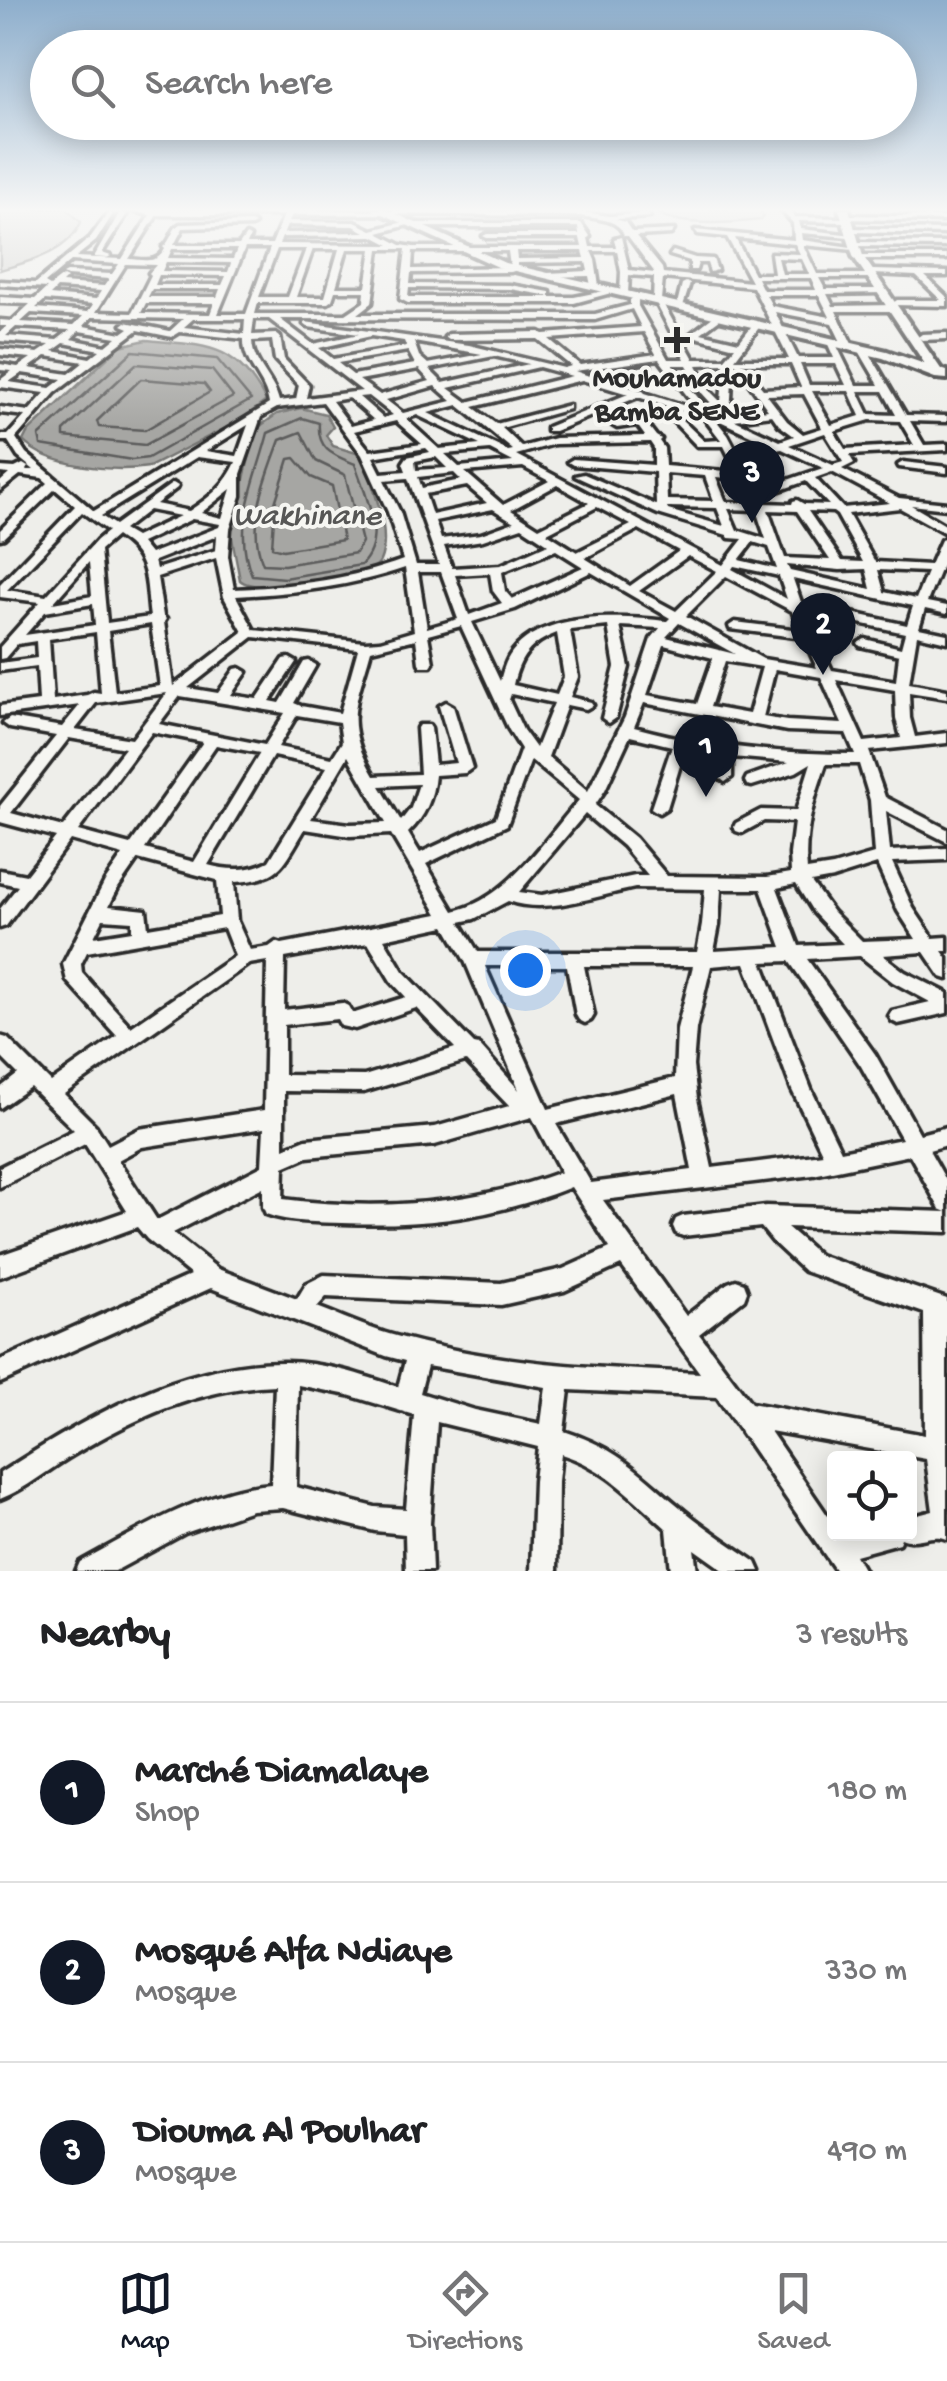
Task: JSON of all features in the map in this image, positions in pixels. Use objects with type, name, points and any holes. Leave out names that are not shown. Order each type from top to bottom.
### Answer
[{"type":"main road","points":[[597,282],[626,297],[863,349],[944,373]]},
{"type":"main road","points":[[877,282],[922,336],[947,385]]},
{"type":"main road","points":[[879,282],[944,373]]},
{"type":"street","points":[[9,282],[106,289]]},
{"type":"street","points":[[38,285],[43,282]]},
{"type":"street","points":[[0,337],[57,282]]},
{"type":"street","points":[[0,384],[76,329],[100,302],[111,282]]},
{"type":"street","points":[[150,282],[136,322],[52,391],[6,438],[93,516],[134,542],[148,559],[172,689]]},
{"type":"street","points":[[213,316],[228,282]]},
{"type":"street","points":[[262,282],[250,316],[248,338],[250,356],[272,390],[274,405]]},
{"type":"street","points":[[291,300],[297,282]]},
{"type":"street","points":[[257,300],[328,300],[334,282]]},
{"type":"street","points":[[349,316],[368,303],[371,282]]},
{"type":"street","points":[[406,282],[406,300],[626,297]]},
{"type":"street","points":[[625,282],[626,297],[664,360],[715,418]]},
{"type":"street","points":[[659,282],[658,302],[682,343],[758,501],[796,607],[863,753],[878,800],[882,857],[906,910],[938,944],[947,972]]},
{"type":"street","points":[[755,282],[806,389],[848,464],[758,501]]},
{"type":"street","points":[[757,282],[822,292],[882,291]]},
{"type":"street","points":[[817,282],[848,346]]},
{"type":"street","points":[[927,282],[947,303]]},
{"type":"street","points":[[678,306],[686,284]]},
{"type":"street","points":[[406,286],[522,288],[574,300]]},
{"type":"street","points":[[494,301],[496,286]]},
{"type":"street","points":[[148,287],[226,287]]},
{"type":"street","points":[[522,288],[523,301]]},
{"type":"street","points":[[332,289],[370,289]]},
{"type":"street","points":[[600,316],[626,297]]},
{"type":"street","points":[[0,300],[100,302]]},
{"type":"street","points":[[144,300],[220,300]]},
{"type":"street","points":[[508,317],[510,301]]},
{"type":"street","points":[[368,303],[388,316]]},
{"type":"street","points":[[831,309],[947,303]]},
{"type":"street","points":[[767,308],[837,321]]},
{"type":"street","points":[[0,312],[110,318],[136,322],[168,334],[192,316]]},
{"type":"street","points":[[136,322],[192,316],[250,316],[374,334],[447,337],[602,332],[642,323]]},
{"type":"street","points":[[446,316],[447,337]]},
{"type":"street","points":[[600,316],[602,332],[615,352]]},
{"type":"street","points":[[275,319],[600,316],[642,323]]},
{"type":"street","points":[[682,343],[718,316]]},
{"type":"street","points":[[524,317],[580,373]]},
{"type":"street","points":[[91,329],[110,318]]},
{"type":"street","points":[[275,319],[401,418],[499,508],[630,591],[667,627],[720,656],[947,694]]},
{"type":"street","points":[[0,323],[91,329],[123,336]]},
{"type":"street","points":[[715,418],[730,360],[757,324]]},
{"type":"street","points":[[179,329],[248,338],[276,337],[280,360],[304,385],[300,402]]},
{"type":"street","points":[[312,347],[374,334]]},
{"type":"street","points":[[694,334],[740,346]]},
{"type":"street","points":[[394,336],[409,343],[496,354],[580,373],[741,426],[836,470],[947,532]]},
{"type":"street","points":[[922,336],[947,336]]},
{"type":"street","points":[[0,337],[105,348]]},
{"type":"street","points":[[830,342],[836,362],[866,418]]},
{"type":"street","points":[[331,362],[409,343]]},
{"type":"street","points":[[409,343],[441,384],[495,428],[524,464],[686,552],[727,567],[796,607],[914,628],[947,638]]},
{"type":"street","points":[[863,349],[920,447]]},
{"type":"street","points":[[0,352],[90,360]]},
{"type":"street","points":[[350,429],[537,390],[580,373],[615,352],[664,360]]},
{"type":"street","points":[[352,378],[496,354]]},
{"type":"street","points":[[580,373],[664,360],[836,362]]},
{"type":"street","points":[[93,516],[274,405],[374,396],[542,364]]},
{"type":"street","points":[[0,368],[70,376]]},
{"type":"street","points":[[0,384],[52,391]]},
{"type":"street","points":[[801,437],[775,412],[758,388],[886,388]]},
{"type":"street","points":[[537,390],[588,416]]},
{"type":"street","points":[[551,428],[640,392]]},
{"type":"street","points":[[352,395],[382,422]]},
{"type":"street","points":[[325,398],[368,456],[394,512],[410,566],[426,663]]},
{"type":"street","points":[[495,428],[566,406]]},
{"type":"street","points":[[0,410],[31,414]]},
{"type":"street","points":[[616,424],[674,416],[715,418],[775,412]]},
{"type":"street","points":[[420,413],[493,447],[513,452],[563,441],[656,439]]},
{"type":"street","points":[[250,633],[234,612],[221,552],[244,442],[258,416]]},
{"type":"street","points":[[674,416],[700,444],[727,443]]},
{"type":"street","points":[[734,454],[782,445],[866,418],[947,419]]},
{"type":"street","points":[[641,422],[656,439],[661,468],[662,508],[652,533]]},
{"type":"street","points":[[368,456],[493,447]]},
{"type":"street","points":[[844,452],[942,447],[947,472],[903,465]]},
{"type":"street","points":[[437,450],[409,459],[412,474],[465,621],[534,754],[629,842],[662,881]]},
{"type":"street","points":[[195,453],[240,460]]},
{"type":"street","points":[[0,488],[30,462]]},
{"type":"street","points":[[573,462],[745,476]]},
{"type":"street","points":[[377,477],[524,464]]},
{"type":"street","points":[[0,470],[51,479]]},
{"type":"street","points":[[708,473],[733,536]]},
{"type":"street","points":[[134,542],[195,515],[236,475]]},
{"type":"street","points":[[580,476],[733,536],[775,545]]},
{"type":"street","points":[[809,478],[829,496],[870,564],[878,592]]},
{"type":"street","points":[[0,536],[51,479]]},
{"type":"street","points":[[428,519],[499,508],[556,481]]},
{"type":"street","points":[[418,492],[470,482]]},
{"type":"street","points":[[0,655],[114,530],[173,486]]},
{"type":"street","points":[[787,486],[839,562],[845,584]]},
{"type":"street","points":[[662,508],[758,501],[838,511],[898,503],[947,506]]},
{"type":"street","points":[[538,532],[597,503]]},
{"type":"street","points":[[82,505],[0,592],[44,605],[99,599]]},
{"type":"street","points":[[147,506],[225,525]]},
{"type":"street","points":[[437,543],[484,537],[522,522]]},
{"type":"street","points":[[148,559],[225,525]]},
{"type":"street","points":[[576,557],[639,525]]},
{"type":"street","points":[[50,1092],[245,958],[479,910],[507,894],[588,804],[626,730],[667,627],[749,540]]},
{"type":"street","points":[[909,743],[900,687],[914,628],[947,540]]},
{"type":"street","points":[[230,593],[291,590],[361,580],[410,566],[496,569],[558,545]]},
{"type":"street","points":[[94,550],[102,630],[101,695],[66,732],[0,816],[225,876],[270,870],[348,742]]},
{"type":"street","points":[[153,574],[221,552]]},
{"type":"street","points":[[630,591],[686,552]]},
{"type":"street","points":[[727,567],[784,568],[839,562],[935,570]]},
{"type":"street","points":[[0,921],[150,728],[172,689],[250,633],[365,646],[510,606],[592,567]]},
{"type":"street","points":[[784,568],[947,610]]},
{"type":"street","points":[[496,569],[499,591],[510,606]]},
{"type":"street","points":[[12,641],[160,619]]},
{"type":"street","points":[[609,718],[622,666],[613,621]]},
{"type":"street","points":[[504,694],[521,650],[536,638],[613,621],[667,627],[765,664]]},
{"type":"street","points":[[735,626],[810,636]]},
{"type":"street","points":[[414,862],[502,821],[568,688],[572,667],[563,629]]},
{"type":"street","points":[[42,638],[46,704]]},
{"type":"street","points":[[866,644],[907,653]]},
{"type":"street","points":[[365,646],[346,718],[348,742],[473,959],[535,1112],[625,1252],[744,1414],[852,1571]]},
{"type":"street","points":[[702,709],[720,656]]},
{"type":"street","points":[[0,667],[43,661]]},
{"type":"street","points":[[262,702],[288,662]]},
{"type":"street","points":[[755,720],[765,664]]},
{"type":"street","points":[[198,869],[268,751],[309,665]]},
{"type":"street","points":[[223,696],[240,672]]},
{"type":"street","points":[[3,723],[22,708],[172,689],[346,718]]},
{"type":"street","points":[[504,694],[586,705]]},
{"type":"street","points":[[640,698],[755,720],[852,729]]},
{"type":"street","points":[[368,781],[464,768],[446,706]]},
{"type":"street","points":[[3,723],[136,744]]},
{"type":"street","points":[[150,728],[334,764]]},
{"type":"street","points":[[301,822],[367,831],[397,830],[423,805],[428,775],[424,728]]},
{"type":"street","points":[[626,730],[680,744],[813,758],[947,738]]},
{"type":"street","points":[[128,1036],[73,976],[72,964],[97,912],[133,854],[211,741]]},
{"type":"street","points":[[659,808],[680,744]]},
{"type":"street","points":[[725,750],[725,777]]},
{"type":"street","points":[[752,781],[813,758]]},
{"type":"street","points":[[813,758],[802,816],[800,878],[821,908],[860,947],[899,977],[947,1004]]},
{"type":"street","points":[[878,800],[945,833]]},
{"type":"street","points":[[742,827],[761,815],[802,816]]},
{"type":"street","points":[[507,894],[542,901],[618,884],[767,883],[882,857],[947,854]]},
{"type":"street","points":[[0,876],[29,882]]},
{"type":"street","points":[[225,876],[229,921],[245,958]]},
{"type":"street","points":[[704,1179],[685,1084],[684,1047],[703,959],[713,883]]},
{"type":"street","points":[[767,883],[794,953],[868,1060],[947,1202]]},
{"type":"street","points":[[97,912],[140,915],[140,937]]},
{"type":"street","points":[[80,946],[229,921]]},
{"type":"street","points":[[372,935],[397,976],[535,1112]]},
{"type":"street","points":[[473,959],[703,959],[938,944]]},
{"type":"street","points":[[276,949],[278,1018],[271,1167],[271,1203],[276,1208],[408,1215],[481,1208],[581,1185],[704,1179],[914,1146],[947,1136]]},
{"type":"street","points":[[751,957],[802,1090],[835,1159]]},
{"type":"street","points":[[574,958],[585,1015]]},
{"type":"street","points":[[278,1018],[342,1011],[348,1020],[355,1021],[421,999]]},
{"type":"street","points":[[898,1016],[947,1004]]},
{"type":"street","points":[[0,1044],[90,1132],[147,1224],[210,1277],[386,1345],[419,1353],[559,1378],[723,1386]]},
{"type":"street","points":[[276,1083],[364,1084],[472,1051]]},
{"type":"street","points":[[0,1099],[32,1074]]},
{"type":"street","points":[[0,1266],[147,1224],[306,1148],[435,1136],[535,1112],[685,1084]]},
{"type":"street","points":[[107,1156],[139,1138],[272,1118]]},
{"type":"street","points":[[0,1177],[90,1132]]},
{"type":"street","points":[[683,1226],[766,1216],[947,1222]]},
{"type":"street","points":[[766,1216],[781,1236],[812,1263],[941,1309],[946,1523],[917,1528]]},
{"type":"street","points":[[302,1312],[314,1292],[324,1286],[501,1294],[564,1280],[625,1252]]},
{"type":"street","points":[[0,1372],[210,1277]]},
{"type":"street","points":[[684,1332],[736,1292]]},
{"type":"street","points":[[418,1571],[419,1353]]},
{"type":"street","points":[[282,1496],[288,1372]]},
{"type":"street","points":[[0,1487],[84,1436],[195,1384],[243,1374],[288,1372],[503,1431],[550,1439],[604,1460],[679,1523],[748,1571]]},
{"type":"street","points":[[544,1571],[550,1439],[559,1378]]},
{"type":"street","points":[[744,1414],[942,1450]]},
{"type":"street","points":[[89,1571],[206,1511],[252,1498],[282,1496],[354,1515],[418,1524]]},
{"type":"street","points":[[679,1523],[684,1571]]},
{"type":"street","points":[[835,1547],[860,1541]]},
{"type":"water","name":"Wakhinane","points":[[146,340],[201,346],[230,357],[254,381],[266,401],[241,420],[149,467],[82,466],[48,457],[23,441],[120,346]]},
{"type":"water","name":"Wakhinane","points":[[301,408],[326,414],[333,427],[326,435],[333,446],[363,455],[382,522],[380,561],[372,569],[336,580],[290,587],[251,585],[240,580],[231,533],[256,429],[277,414]]},
{"type":"place","name":"Mouhamadou Bamba SENE","points":[[677,340]]},
{"type":"place","name":"Diouma Al Poulhar","points":[[752,523]]},
{"type":"place","name":"Mosqué Alfa Ndiaye","points":[[823,675]]},
{"type":"place","name":"Marché Diamalaye","points":[[706,797]]}]
